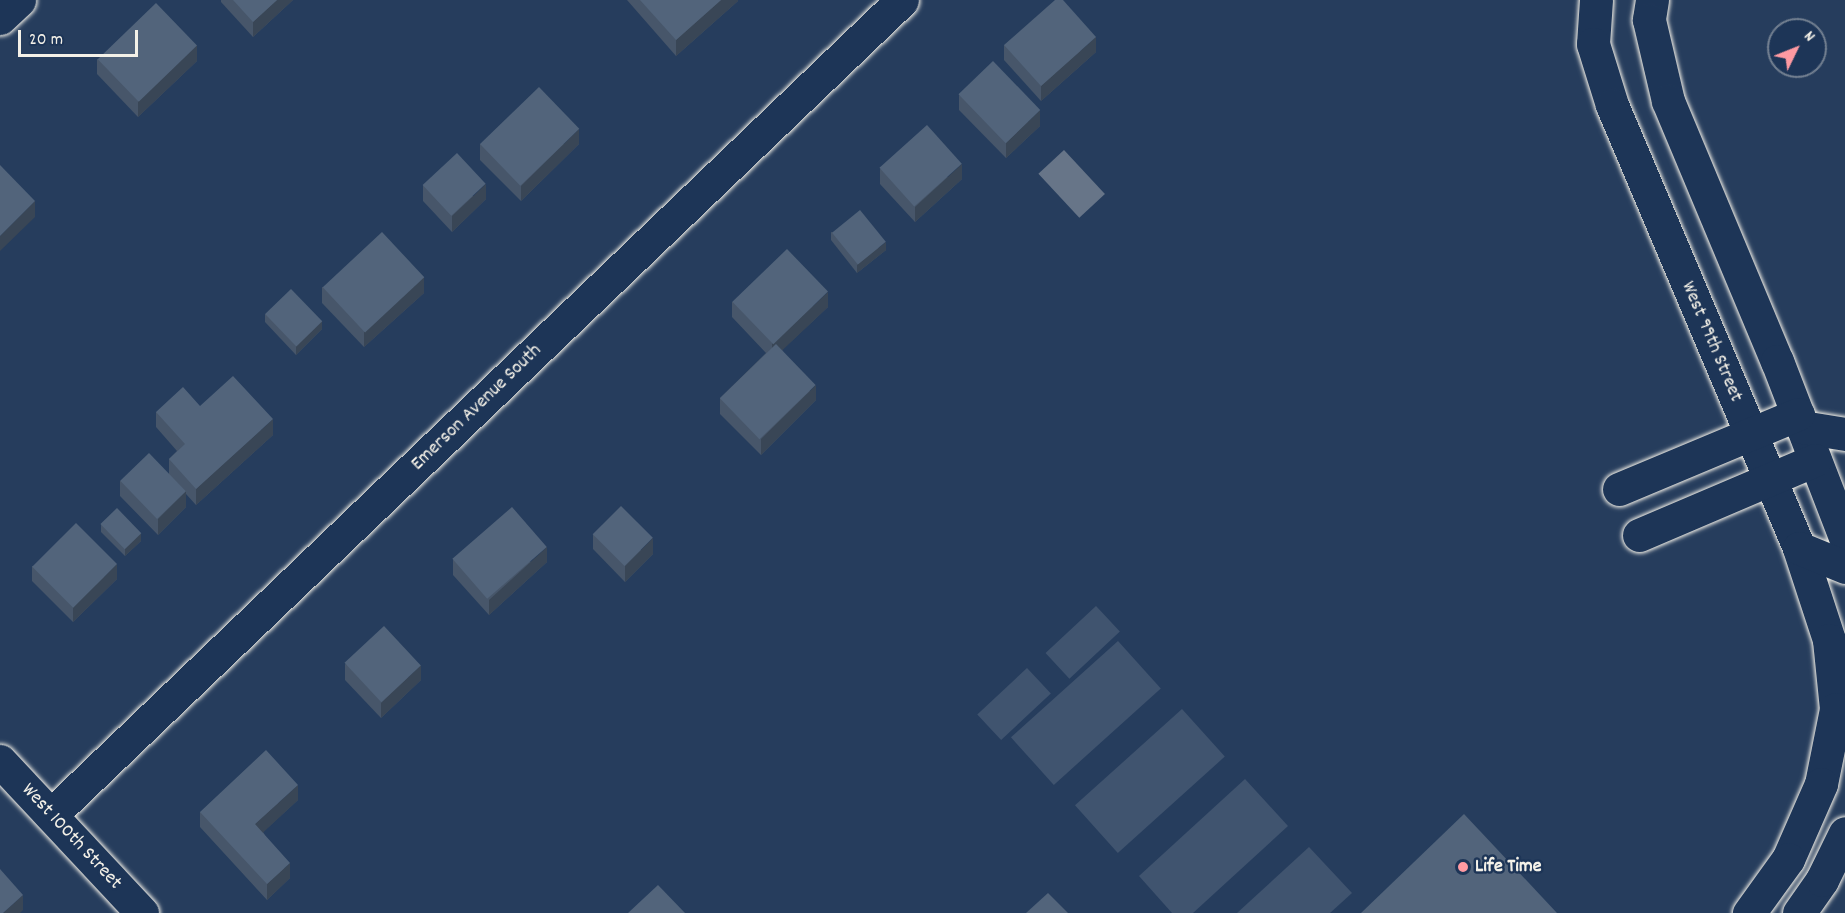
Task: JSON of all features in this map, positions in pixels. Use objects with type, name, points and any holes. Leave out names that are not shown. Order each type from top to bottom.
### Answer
[{"type":"main road","points":[[0,18],[19,0]]},
{"type":"main road","name":"Emerson Avenue South","points":[[51,815],[902,0]]},
{"type":"main road","name":"West 99th Street","points":[[1596,0],[1593,44],[1612,105],[1799,548],[1829,640],[1836,709],[1821,784],[1788,859],[1749,913]]},
{"type":"main road","points":[[1650,10],[1668,101],[1800,420],[1845,537]]},
{"type":"main road","points":[[1619,489],[1750,434],[1800,420],[1845,434]]},
{"type":"main road","points":[[1639,535],[1815,460]]},
{"type":"main road","points":[[1799,548],[1845,567]]},
{"type":"main road","name":"West 100th Street","points":[[0,761],[142,913]]},
{"type":"main road","points":[[1799,913],[1822,880],[1845,833]]},
{"type":"shaded area","points":[[1064,150],[1105,194],[1079,218],[1038,174]]},
{"type":"shaded area","points":[[1096,606],[1120,632],[1069,679],[1046,653]]},
{"type":"shaded area","points":[[1118,641],[1161,689],[1054,785],[1011,737]]},
{"type":"shaded area","points":[[1027,668],[1051,694],[1001,740],[977,714]]},
{"type":"shaded area","points":[[1182,709],[1225,757],[1118,853],[1075,805]]},
{"type":"shaded area","points":[[1245,779],[1288,826],[1193,913],[1172,913],[1139,876]]},
{"type":"shaded area","points":[[1309,847],[1352,893],[1330,913],[1237,913]]},
{"type":"building","points":[[233,0],[277,0],[253,22]]},
{"type":"building","points":[[640,0],[721,0],[676,40]]},
{"type":"building","points":[[1055,0],[1063,0],[1096,37],[1041,86],[1004,45]]},
{"type":"building","points":[[156,3],[197,45],[139,102],[98,59]]},
{"type":"building","points":[[993,61],[1040,110],[1006,143],[958,94]]},
{"type":"building","points":[[539,87],[579,129],[520,186],[480,144]]},
{"type":"building","points":[[927,125],[962,164],[914,206],[879,168]]},
{"type":"building","points":[[457,153],[486,184],[451,216],[423,185]]},
{"type":"building","points":[[0,165],[35,201],[0,236]]},
{"type":"building","points":[[860,210],[886,242],[858,265],[832,233]]},
{"type":"building","points":[[382,232],[424,277],[365,333],[323,287]]},
{"type":"building","points":[[787,249],[828,291],[773,344],[732,302]]},
{"type":"building","points":[[291,289],[322,321],[296,346],[265,314]]},
{"type":"building","points":[[776,344],[816,385],[759,439],[720,398]]},
{"type":"building","points":[[233,376],[273,419],[196,489],[169,459],[185,444],[156,412],[183,387],[200,406]]},
{"type":"building","points":[[149,453],[186,491],[157,519],[120,481]]},
{"type":"building","points":[[621,506],[653,538],[625,566],[593,534]]},
{"type":"building","points":[[512,507],[547,547],[487,599],[452,559]]},
{"type":"building","points":[[117,508],[141,533],[125,549],[100,524]]},
{"type":"building","points":[[76,523],[117,564],[73,608],[32,567]]},
{"type":"building","points":[[384,626],[421,665],[381,702],[345,663]]},
{"type":"building","points":[[266,750],[298,785],[255,824],[290,863],[267,884],[200,812]]},
{"type":"building","points":[[1464,814],[1557,913],[1361,913]]},
{"type":"building","points":[[0,869],[23,895],[3,913],[0,913]]},
{"type":"building","points":[[658,885],[685,913],[628,913]]},
{"type":"building","points":[[1048,893],[1068,913],[1026,913]]},
{"type":"place","name":"Life Time","points":[[1463,867]]}]
